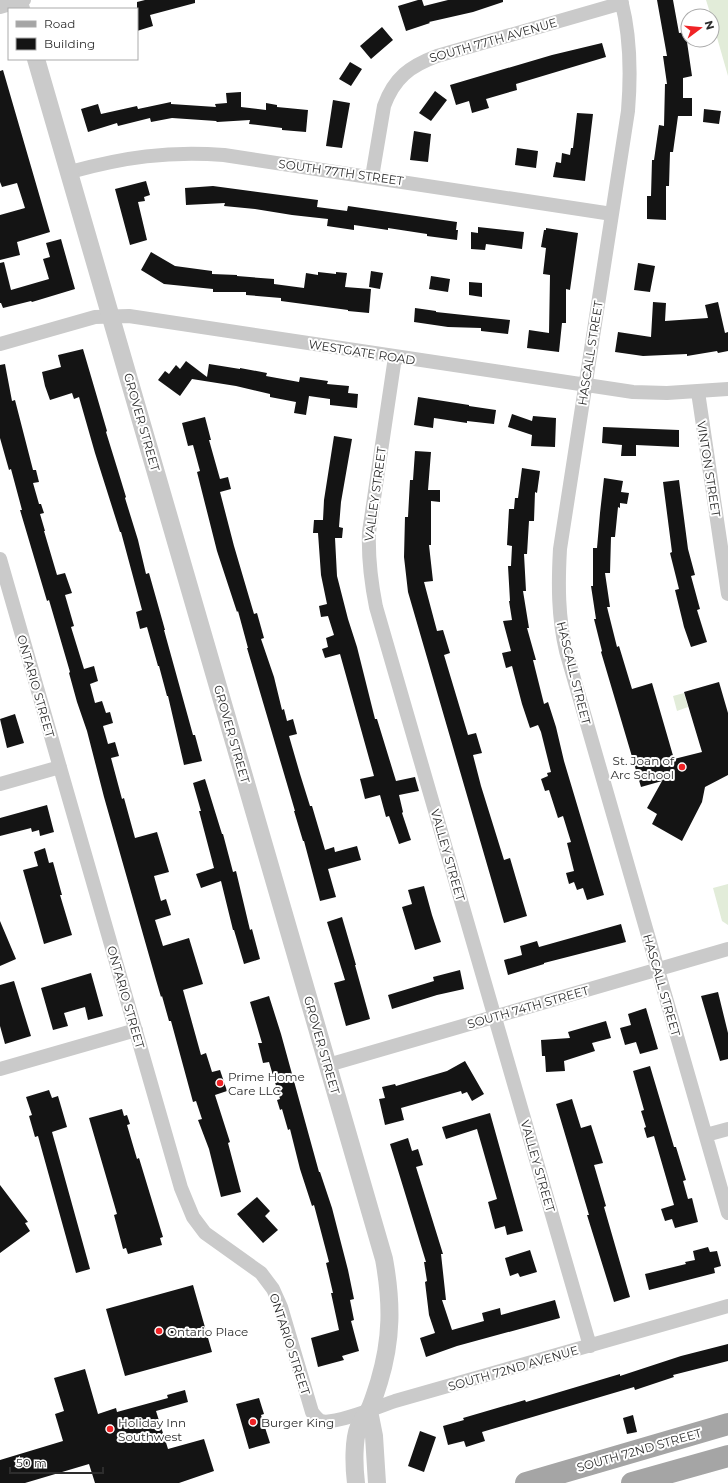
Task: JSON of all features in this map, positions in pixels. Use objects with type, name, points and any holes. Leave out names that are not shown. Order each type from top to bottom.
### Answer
[{"type":"main road","name":"SOUTH 72ND STREET","points":[[526,1483],[728,1424]]},
{"type":"main road","points":[[632,1483],[728,1456]]},
{"type":"street","name":"SOUTH 77TH AVENUE","points":[[372,177],[387,96],[395,83],[411,68],[422,61],[437,56],[621,2]]},
{"type":"street","name":"HASCALL STREET","points":[[621,2],[630,43],[630,85],[628,111],[560,549],[558,583],[559,609],[566,651],[728,1213]]},
{"type":"street","points":[[0,7],[20,3]]},
{"type":"street","name":"GROVER STREET","points":[[36,60],[384,1259],[390,1292],[390,1324],[386,1358],[369,1411],[359,1425],[356,1439],[356,1483]]},
{"type":"street","name":"SOUTH 77TH STREET","points":[[70,172],[105,162],[133,157],[194,153],[224,155],[612,214]]},
{"type":"street","name":"WESTGATE ROAD","points":[[0,344],[95,317],[129,316],[585,386],[633,392],[667,393],[728,389]]},
{"type":"street","name":"VALLEY STREET","points":[[395,357],[369,532],[368,556],[370,580],[376,607],[590,1346]]},
{"type":"street","name":"VINTON STREET","points":[[698,392],[728,594]]},
{"type":"street","name":"ONTARIO STREET","points":[[0,559],[181,1188],[189,1209],[205,1233],[260,1273],[273,1289],[281,1307],[308,1401]]},
{"type":"street","points":[[0,784],[60,767]]},
{"type":"street","name":"SOUTH 74TH STREET","points":[[328,1065],[728,949]]},
{"type":"street","points":[[0,1069],[136,1030]]},
{"type":"street","points":[[706,1135],[728,1129]]},
{"type":"street","name":"SOUTH 72ND AVENUE","points":[[308,1401],[314,1416],[321,1421],[341,1419],[369,1411],[395,1401],[728,1306]]},
{"type":"street","name":"GROVER STREET","points":[[369,1411],[374,1436],[377,1483]]},
{"type":"green space","points":[[706,0],[728,0],[728,76],[720,48],[720,8],[708,8]]},
{"type":"green space","points":[[684,693],[688,707],[677,711],[673,696]]},
{"type":"green space","points":[[728,884],[728,925],[722,921],[713,888]]},
{"type":"building","points":[[145,0],[195,0],[195,3],[150,15],[153,26],[138,31],[137,2]]},
{"type":"building","points":[[422,0],[424,6],[448,0],[503,0],[503,2],[473,12],[429,22],[430,23],[406,31],[398,6]]},
{"type":"building","points":[[657,0],[673,0],[680,33],[680,48],[688,48],[692,76],[683,78],[683,98],[692,98],[692,116],[678,116],[673,152],[670,152],[669,186],[666,186],[666,220],[647,219],[647,196],[651,196],[652,160],[654,160],[659,125],[664,126],[665,84],[667,84],[663,56],[667,56]]},
{"type":"building","points":[[382,27],[393,40],[371,59],[360,46]]},
{"type":"building","points":[[602,43],[606,57],[516,84],[517,90],[486,99],[489,108],[472,113],[469,101],[456,105],[450,85],[552,55]]},
{"type":"building","points":[[350,62],[362,69],[351,86],[339,79]]},
{"type":"building","points":[[3,70],[50,232],[17,242],[20,255],[0,260],[0,215],[25,208],[17,183],[2,187],[0,182],[0,71]]},
{"type":"building","points":[[435,91],[447,100],[431,121],[419,113]]},
{"type":"building","points":[[241,92],[241,107],[266,110],[266,103],[277,105],[277,107],[308,110],[306,132],[282,130],[282,128],[249,124],[250,120],[217,122],[172,118],[151,122],[150,118],[118,126],[117,123],[88,132],[81,109],[98,104],[101,114],[137,106],[138,109],[171,102],[171,104],[216,107],[215,104],[227,103],[226,93]]},
{"type":"building","points":[[333,100],[350,103],[342,148],[326,146]]},
{"type":"building","points":[[704,109],[721,111],[719,124],[703,122]]},
{"type":"building","points":[[577,113],[593,114],[585,181],[553,177],[556,162],[561,163],[562,153],[570,155],[571,148],[573,148]]},
{"type":"building","points":[[414,131],[431,134],[428,162],[410,160]]},
{"type":"building","points":[[517,148],[538,151],[536,168],[515,165]]},
{"type":"building","points":[[146,181],[150,195],[144,197],[145,201],[138,202],[147,240],[130,245],[115,189]]},
{"type":"building","points":[[213,186],[318,200],[317,207],[347,211],[348,206],[457,222],[457,240],[388,228],[388,230],[354,225],[354,230],[327,226],[328,219],[224,206],[225,203],[186,205],[185,188]]},
{"type":"building","points":[[478,227],[524,232],[522,249],[486,244],[485,250],[471,249],[471,232],[478,233]]},
{"type":"building","points":[[546,228],[578,233],[570,290],[566,289],[566,323],[562,323],[559,352],[527,348],[529,330],[549,333],[550,275],[543,274],[546,248],[541,247],[544,230],[546,230]]},
{"type":"building","points":[[61,239],[75,289],[32,302],[3,308],[0,303],[0,263],[4,262],[11,290],[49,279],[43,259],[50,257],[46,243]]},
{"type":"building","points":[[151,252],[175,266],[212,271],[212,274],[274,279],[274,284],[304,288],[306,273],[318,275],[318,272],[336,274],[336,272],[347,273],[345,287],[371,289],[369,313],[281,301],[281,298],[246,295],[246,292],[213,292],[213,289],[164,284],[141,270]]},
{"type":"building","points":[[638,263],[655,266],[650,292],[634,290]]},
{"type":"building","points":[[371,271],[383,273],[380,289],[369,287]]},
{"type":"building","points":[[431,276],[450,279],[448,292],[429,289]]},
{"type":"building","points":[[469,282],[482,283],[482,297],[469,295]]},
{"type":"building","points":[[653,302],[666,303],[665,321],[708,318],[705,305],[718,302],[725,333],[728,332],[728,351],[718,353],[717,351],[687,356],[687,354],[643,356],[615,352],[618,332],[651,337]]},
{"type":"building","points":[[415,308],[436,312],[510,320],[508,334],[481,331],[481,328],[448,327],[414,322]]},
{"type":"building","points":[[83,349],[126,497],[125,498],[138,540],[146,574],[149,573],[193,735],[195,735],[202,761],[184,765],[168,696],[147,627],[140,629],[136,612],[142,610],[121,532],[95,453],[79,397],[74,399],[72,393],[50,400],[45,386],[42,372],[61,367],[58,355]]},
{"type":"building","points":[[186,361],[207,377],[209,364],[267,373],[266,376],[299,382],[300,377],[328,381],[327,384],[349,386],[348,393],[358,394],[357,408],[330,405],[330,399],[309,396],[306,415],[294,413],[296,402],[270,397],[270,394],[236,386],[192,379],[180,396],[158,380],[165,371],[169,374],[176,365],[180,369]]},
{"type":"building","points":[[5,364],[12,401],[15,400],[33,470],[36,470],[39,482],[33,483],[39,504],[41,504],[44,513],[40,514],[44,531],[57,575],[65,573],[72,593],[65,595],[74,626],[71,627],[84,669],[94,666],[98,681],[90,684],[95,703],[102,701],[106,713],[110,712],[113,723],[103,726],[108,744],[115,742],[119,756],[111,758],[122,799],[124,798],[135,838],[157,832],[169,872],[154,876],[161,901],[166,899],[171,915],[155,920],[163,946],[189,938],[203,984],[183,990],[201,1055],[206,1053],[212,1072],[220,1070],[227,1091],[215,1095],[230,1142],[228,1143],[241,1192],[221,1197],[209,1149],[198,1120],[202,1119],[196,1101],[193,1102],[171,1021],[169,1021],[162,996],[161,997],[104,797],[87,731],[77,702],[69,673],[70,672],[20,510],[22,510],[11,469],[9,470],[0,438],[0,365]]},
{"type":"building","points":[[418,397],[496,410],[494,424],[467,421],[467,423],[434,418],[433,428],[414,425]]},
{"type":"building","points":[[512,414],[532,421],[533,416],[556,418],[555,447],[531,446],[532,435],[508,427]]},
{"type":"building","points":[[205,417],[211,440],[209,440],[220,479],[228,477],[231,489],[220,492],[234,546],[254,614],[257,613],[264,638],[261,639],[274,677],[282,710],[284,709],[287,721],[293,719],[297,734],[289,736],[325,850],[334,847],[335,852],[357,846],[361,860],[328,869],[336,897],[320,901],[304,841],[247,648],[238,611],[237,612],[217,551],[197,472],[200,471],[193,445],[188,446],[182,423]]},
{"type":"building","points":[[603,427],[679,430],[679,447],[636,445],[636,456],[621,456],[622,445],[602,443]]},
{"type":"building","points":[[334,436],[352,439],[341,502],[339,527],[343,528],[342,538],[335,538],[337,576],[375,719],[377,719],[396,781],[415,777],[419,791],[399,795],[402,813],[411,840],[399,844],[389,816],[386,817],[380,795],[365,799],[360,779],[374,776],[340,654],[325,658],[322,649],[328,647],[326,638],[334,635],[328,616],[321,617],[319,606],[327,604],[321,575],[318,533],[313,533],[314,520],[323,520],[324,500]]},
{"type":"building","points":[[415,451],[431,452],[428,490],[440,490],[440,502],[431,501],[431,545],[429,545],[433,581],[424,582],[437,631],[443,630],[450,653],[444,655],[468,735],[476,733],[482,753],[473,755],[481,786],[504,860],[510,858],[527,916],[504,923],[408,592],[404,557],[405,517],[408,517],[410,480],[413,480]]},
{"type":"building","points":[[522,468],[540,471],[537,493],[535,492],[534,521],[529,521],[527,554],[524,554],[526,591],[523,591],[529,628],[527,628],[536,660],[533,660],[544,704],[548,702],[556,727],[564,761],[604,895],[587,900],[583,888],[577,890],[574,882],[569,884],[566,873],[574,871],[567,843],[571,842],[563,816],[558,818],[549,790],[545,791],[541,779],[548,776],[547,773],[551,772],[541,732],[538,725],[530,728],[512,666],[506,668],[502,653],[511,651],[503,621],[512,620],[509,601],[508,566],[511,566],[512,546],[507,545],[509,509],[514,509],[515,498],[518,498]]},
{"type":"building","name":"St. Joan of Arc School","points":[[604,478],[623,481],[621,492],[629,493],[627,504],[620,503],[620,508],[618,507],[615,537],[611,537],[610,573],[605,573],[610,607],[607,607],[617,647],[619,646],[632,689],[652,683],[674,759],[702,752],[684,692],[719,682],[728,713],[728,775],[705,787],[702,802],[682,841],[652,824],[657,814],[647,808],[662,781],[641,787],[601,652],[594,619],[596,619],[591,586],[593,586],[593,548],[597,548]]},
{"type":"building","points":[[679,480],[688,549],[695,575],[691,576],[700,609],[697,610],[707,642],[691,647],[684,627],[675,590],[679,589],[670,553],[672,552],[663,482]]},
{"type":"building","points":[[15,714],[24,743],[7,748],[0,719]]},
{"type":"building","points":[[205,779],[223,834],[233,872],[236,871],[250,930],[252,929],[260,959],[244,964],[233,930],[221,881],[201,888],[196,874],[214,868],[193,783]]},
{"type":"building","points":[[47,805],[54,832],[40,836],[39,830],[32,832],[31,828],[0,836],[0,818]]},
{"type":"building","points":[[45,848],[49,863],[53,862],[62,895],[60,895],[72,935],[44,944],[23,870],[38,866],[34,852]]},
{"type":"building","points":[[424,886],[441,942],[415,950],[402,907],[412,904],[408,890]]},
{"type":"building","points":[[342,917],[370,1019],[346,1026],[334,983],[345,980],[327,922]]},
{"type":"building","points":[[0,921],[16,959],[0,966]]},
{"type":"building","points":[[621,924],[626,942],[544,963],[508,975],[504,960],[522,955],[520,946],[537,941],[539,947]]},
{"type":"building","points":[[460,970],[464,989],[437,995],[392,1009],[388,995],[434,981],[433,977]]},
{"type":"building","points":[[91,973],[103,1016],[88,1020],[85,1007],[64,1013],[68,1026],[53,1030],[41,988]]},
{"type":"building","points":[[14,981],[31,1036],[5,1044],[0,1026],[0,985]]},
{"type":"building","points":[[718,992],[728,1033],[728,1059],[720,1061],[701,996]]},
{"type":"building","points":[[269,996],[319,1172],[332,1208],[354,1299],[350,1300],[354,1320],[351,1321],[359,1351],[342,1356],[344,1360],[318,1367],[311,1338],[339,1330],[326,1263],[329,1262],[314,1205],[312,1206],[300,1169],[290,1129],[288,1130],[282,1109],[280,1110],[277,1100],[280,1099],[269,1062],[263,1063],[258,1043],[262,1043],[250,1002]]},
{"type":"building","points":[[646,1008],[658,1049],[640,1054],[636,1042],[625,1045],[620,1028],[631,1025],[628,1014]]},
{"type":"building","points":[[606,1021],[611,1038],[592,1043],[595,1051],[564,1061],[565,1071],[546,1072],[545,1056],[542,1056],[541,1040],[570,1038],[568,1032]]},
{"type":"building","points":[[465,1061],[484,1094],[472,1101],[467,1092],[462,1094],[461,1091],[401,1108],[404,1120],[385,1125],[379,1099],[385,1098],[382,1087],[395,1084],[396,1086],[447,1071]]},
{"type":"building","points":[[650,1066],[674,1147],[676,1147],[686,1180],[683,1181],[688,1199],[692,1198],[698,1222],[675,1228],[672,1219],[665,1221],[661,1209],[674,1205],[654,1136],[647,1138],[644,1128],[646,1127],[641,1111],[644,1110],[633,1071]]},
{"type":"building","points":[[49,1090],[52,1098],[58,1096],[67,1127],[52,1132],[90,1269],[76,1273],[38,1136],[35,1137],[29,1116],[32,1115],[26,1097]]},
{"type":"building","points":[[572,1099],[581,1128],[591,1125],[603,1163],[594,1165],[606,1206],[604,1207],[630,1297],[614,1302],[587,1215],[589,1215],[556,1104]]},
{"type":"building","points":[[122,1109],[124,1116],[127,1115],[130,1124],[127,1125],[137,1159],[139,1158],[163,1237],[160,1238],[162,1245],[128,1254],[126,1248],[123,1249],[114,1215],[117,1214],[89,1118]]},
{"type":"building","points":[[490,1113],[523,1231],[507,1235],[505,1226],[495,1229],[488,1202],[497,1199],[477,1129],[446,1139],[442,1127]]},
{"type":"building","points":[[408,1138],[412,1151],[418,1149],[423,1165],[416,1167],[443,1254],[441,1254],[446,1300],[442,1300],[452,1330],[484,1321],[482,1313],[500,1308],[501,1315],[555,1300],[560,1318],[457,1346],[426,1357],[420,1338],[435,1333],[429,1315],[425,1282],[427,1281],[424,1262],[426,1262],[390,1144]]},
{"type":"building","points":[[0,1185],[28,1222],[25,1223],[30,1231],[0,1253]]},
{"type":"building","points":[[257,1197],[270,1211],[265,1216],[278,1230],[263,1243],[237,1214]]},
{"type":"building","points":[[708,1247],[710,1252],[717,1251],[721,1266],[714,1268],[715,1273],[649,1290],[645,1274],[686,1264],[685,1262],[695,1260],[693,1251]]},
{"type":"building","points":[[530,1250],[537,1272],[520,1277],[518,1273],[510,1276],[505,1258]]},
{"type":"building","name":"Ontario Place","points":[[193,1285],[212,1352],[125,1376],[106,1309]]},
{"type":"building","points":[[728,1344],[728,1361],[673,1375],[674,1377],[635,1390],[634,1387],[482,1432],[485,1441],[466,1447],[464,1441],[448,1445],[443,1426],[464,1420],[463,1418],[525,1400],[526,1402],[620,1374],[620,1376],[681,1356]]},
{"type":"building","name":"Holiday Inn Southwest","points":[[85,1369],[98,1414],[116,1408],[117,1412],[168,1398],[167,1395],[185,1390],[188,1402],[156,1411],[168,1449],[204,1439],[214,1471],[179,1483],[95,1483],[89,1464],[25,1483],[0,1483],[0,1460],[63,1441],[55,1414],[64,1411],[54,1378]]},
{"type":"building","name":"Burger King","points":[[259,1398],[264,1414],[261,1415],[270,1443],[249,1449],[236,1404]]},
{"type":"building","points":[[633,1415],[637,1432],[627,1434],[623,1418]]},
{"type":"building","points":[[420,1431],[436,1437],[424,1472],[408,1466]]},
{"type":"place","name":"St. Joan of Arc School","points":[[682,767]]},
{"type":"place","name":"Prime Home Care LLC","points":[[220,1083]]},
{"type":"place","name":"Ontario Place","points":[[159,1331]]},
{"type":"place","name":"Burger King","points":[[253,1422]]},
{"type":"place","name":"Holiday Inn Southwest","points":[[110,1429]]}]
